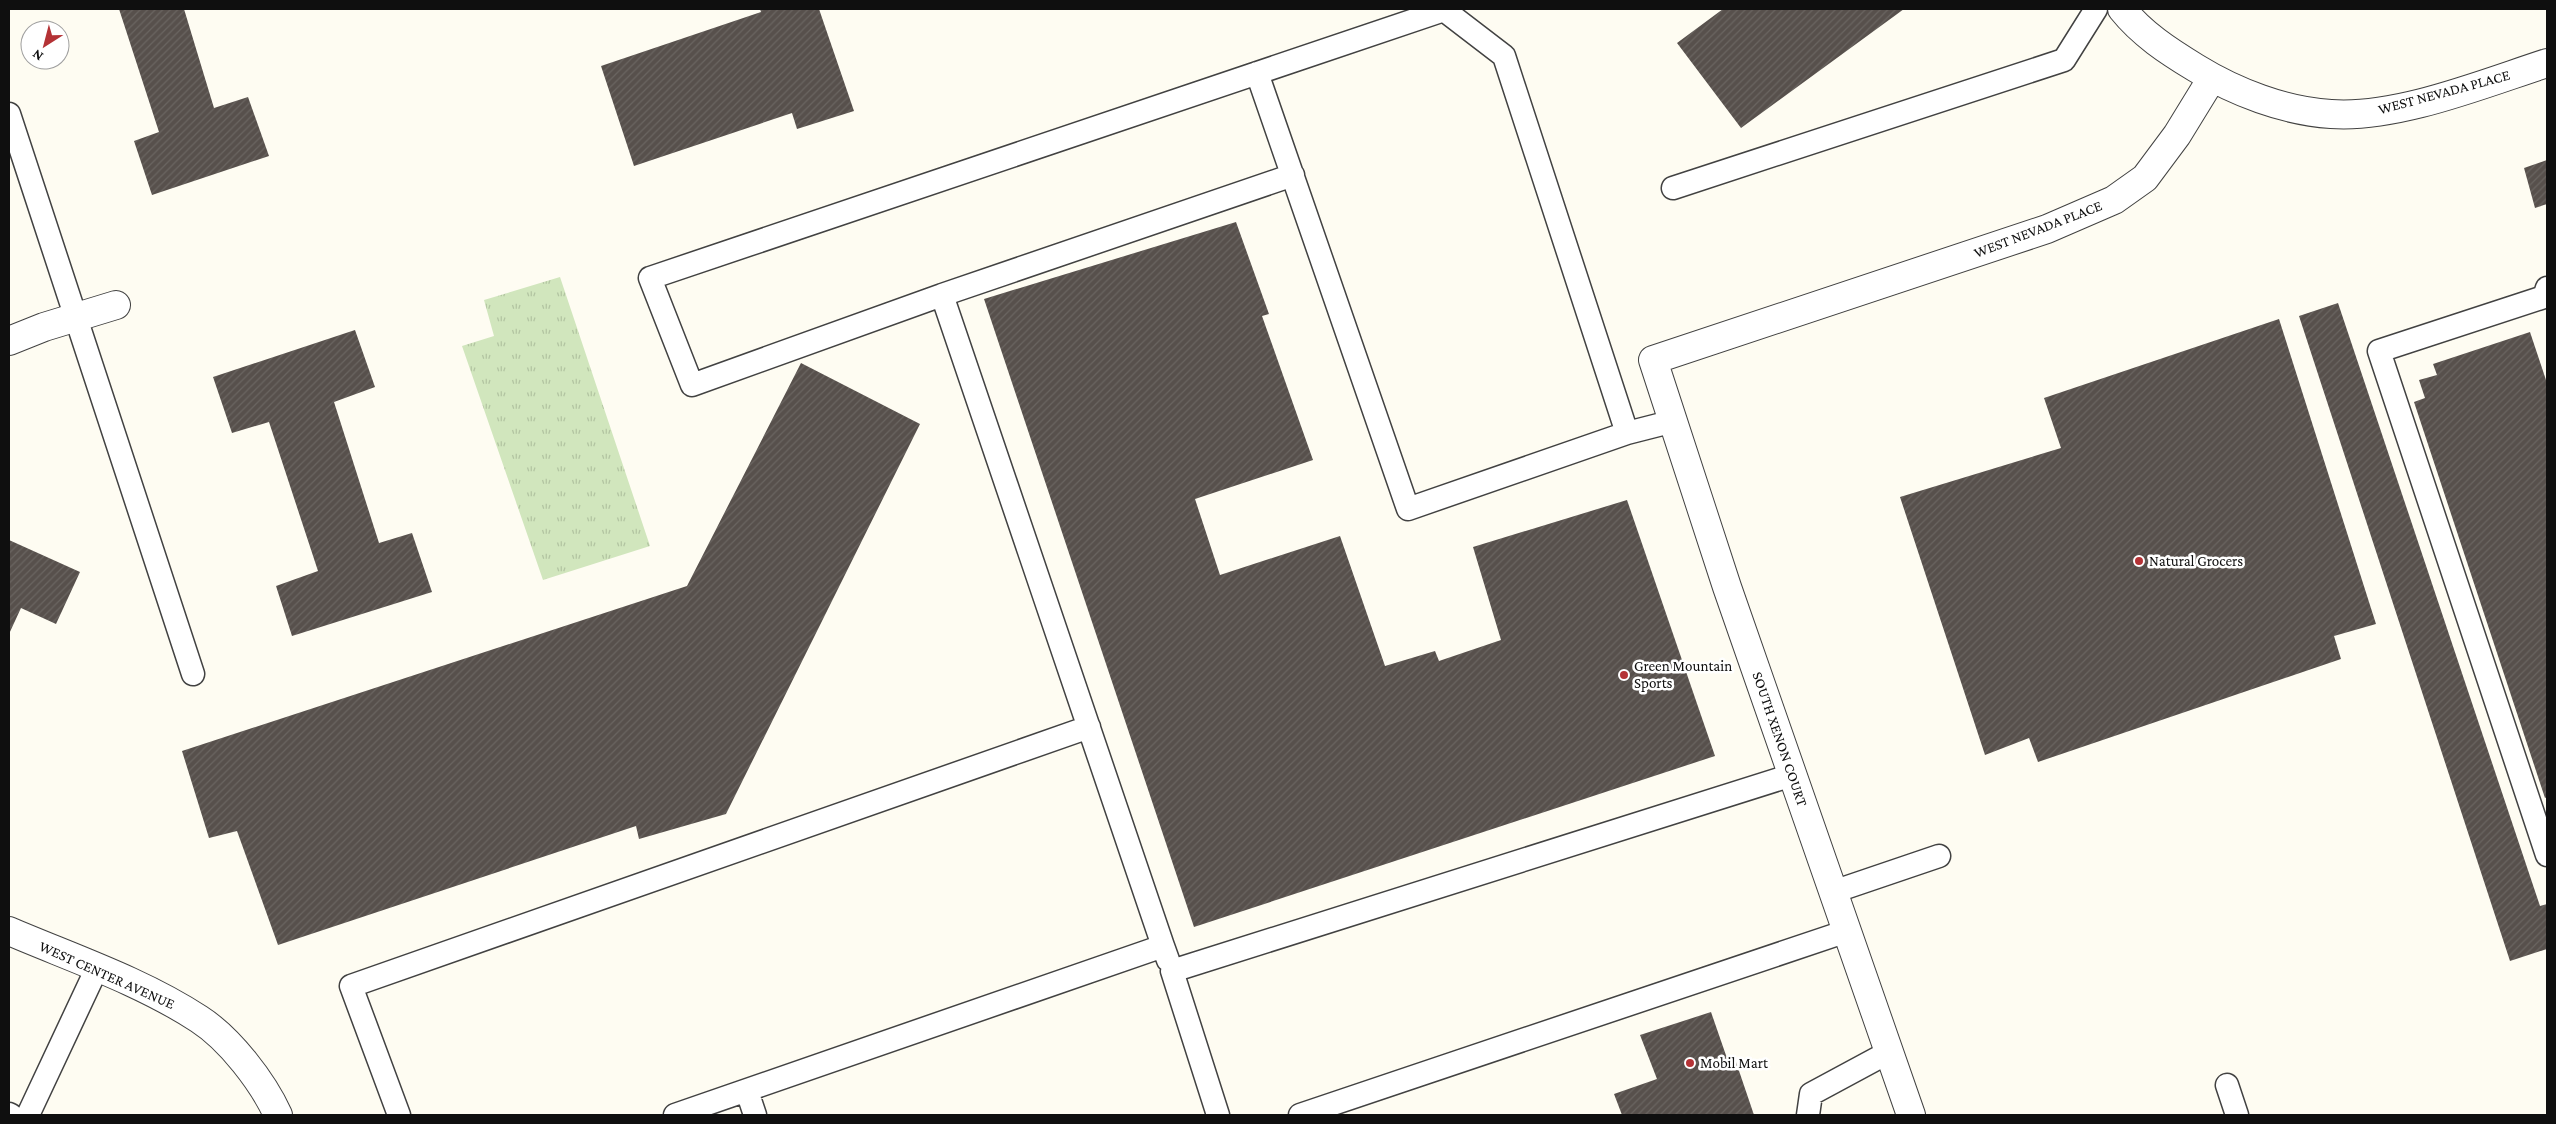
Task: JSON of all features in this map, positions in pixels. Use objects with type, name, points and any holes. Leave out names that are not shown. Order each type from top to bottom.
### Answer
[{"type":"street","points":[[2122,9],[2164,48],[2212,78]]},
{"type":"street","name":"WEST NEVADA PLACE","points":[[1653,360],[2047,229],[2114,200],[2144,178],[2177,135],[2212,78],[2256,97],[2295,108],[2331,114],[2364,113],[2419,103],[2547,62]]},
{"type":"street","points":[[9,341],[44,327],[116,305]]},
{"type":"street","name":"SOUTH XENON COURT","points":[[1653,360],[1727,587],[1911,1115]]},
{"type":"street","name":"WEST CENTER AVENUE","points":[[9,931],[159,996],[201,1020],[232,1049],[254,1075],[278,1115]]},
{"type":"lane","points":[[1673,188],[2064,60],[2096,9]]},
{"type":"lane","points":[[1293,175],[942,295],[692,385],[650,278],[1444,10],[1504,56],[1627,433]]},
{"type":"lane","points":[[1257,74],[1408,509],[1627,433],[1674,422]]},
{"type":"lane","points":[[9,114],[193,674]]},
{"type":"lane","points":[[942,295],[1172,972],[1218,1115]]},
{"type":"lane","points":[[2546,297],[2378,351],[2547,855]]},
{"type":"lane","points":[[399,1115],[351,986],[1089,727]]},
{"type":"lane","points":[[1172,972],[1792,775]]},
{"type":"lane","points":[[1833,892],[1939,856]]},
{"type":"lane","points":[[1300,1115],[1847,931]]},
{"type":"lane","points":[[675,1115],[1163,946]]},
{"type":"lane","points":[[28,1115],[97,968]]},
{"type":"lane","points":[[1808,1115],[1811,1094],[1889,1052]]},
{"type":"lane","points":[[2227,1085],[2237,1115]]},
{"type":"lane","points":[[746,1090],[755,1115]]},
{"type":"green space","points":[[560,277],[650,546],[543,580],[462,346],[494,336],[484,300]]},
{"type":"building","points":[[119,9],[184,9],[214,108],[248,97],[269,156],[152,195],[134,141],[159,132]]},
{"type":"building","points":[[760,9],[819,9],[854,111],[797,129],[792,113],[634,166],[601,66],[761,12]]},
{"type":"building","points":[[1723,9],[1904,9],[1741,128],[1677,43]]},
{"type":"building","points":[[2547,160],[2547,204],[2535,208],[2524,168]]},
{"type":"building","points":[[1236,222],[1269,314],[1262,316],[1313,460],[1195,499],[1220,575],[1340,536],[1385,666],[1435,651],[1439,661],[1501,640],[1473,547],[1627,500],[1715,756],[1194,927],[984,299]]},
{"type":"building","points":[[2338,303],[2540,906],[2547,904],[2547,949],[2510,961],[2299,316]]},
{"type":"building","name":"Natural Grocers","points":[[2279,319],[2376,624],[2334,636],[2341,659],[2038,762],[2029,738],[1985,755],[1900,497],[2061,448],[2044,398]]},
{"type":"building","points":[[355,330],[375,387],[334,402],[379,543],[412,533],[432,592],[292,636],[276,586],[318,571],[269,422],[232,433],[213,377]]},
{"type":"building","points":[[2530,332],[2547,383],[2547,797],[2545,798],[2414,402],[2425,398],[2419,380],[2437,375],[2433,364]]},
{"type":"building","points":[[801,363],[920,424],[726,814],[639,839],[636,826],[278,945],[237,831],[209,838],[182,751],[687,586]]},
{"type":"building","points":[[9,540],[80,572],[56,624],[21,608],[9,634]]},
{"type":"building","name":"Mobil Mart","points":[[1711,1012],[1729,1064],[1736,1062],[1754,1115],[1622,1115],[1614,1094],[1657,1079],[1640,1035]]},
{"type":"place","name":"Natural Grocers","points":[[2139,561]]},
{"type":"place","name":"Green Mountain Sports","points":[[1624,675]]},
{"type":"place","name":"Mobil Mart","points":[[1690,1063]]}]
